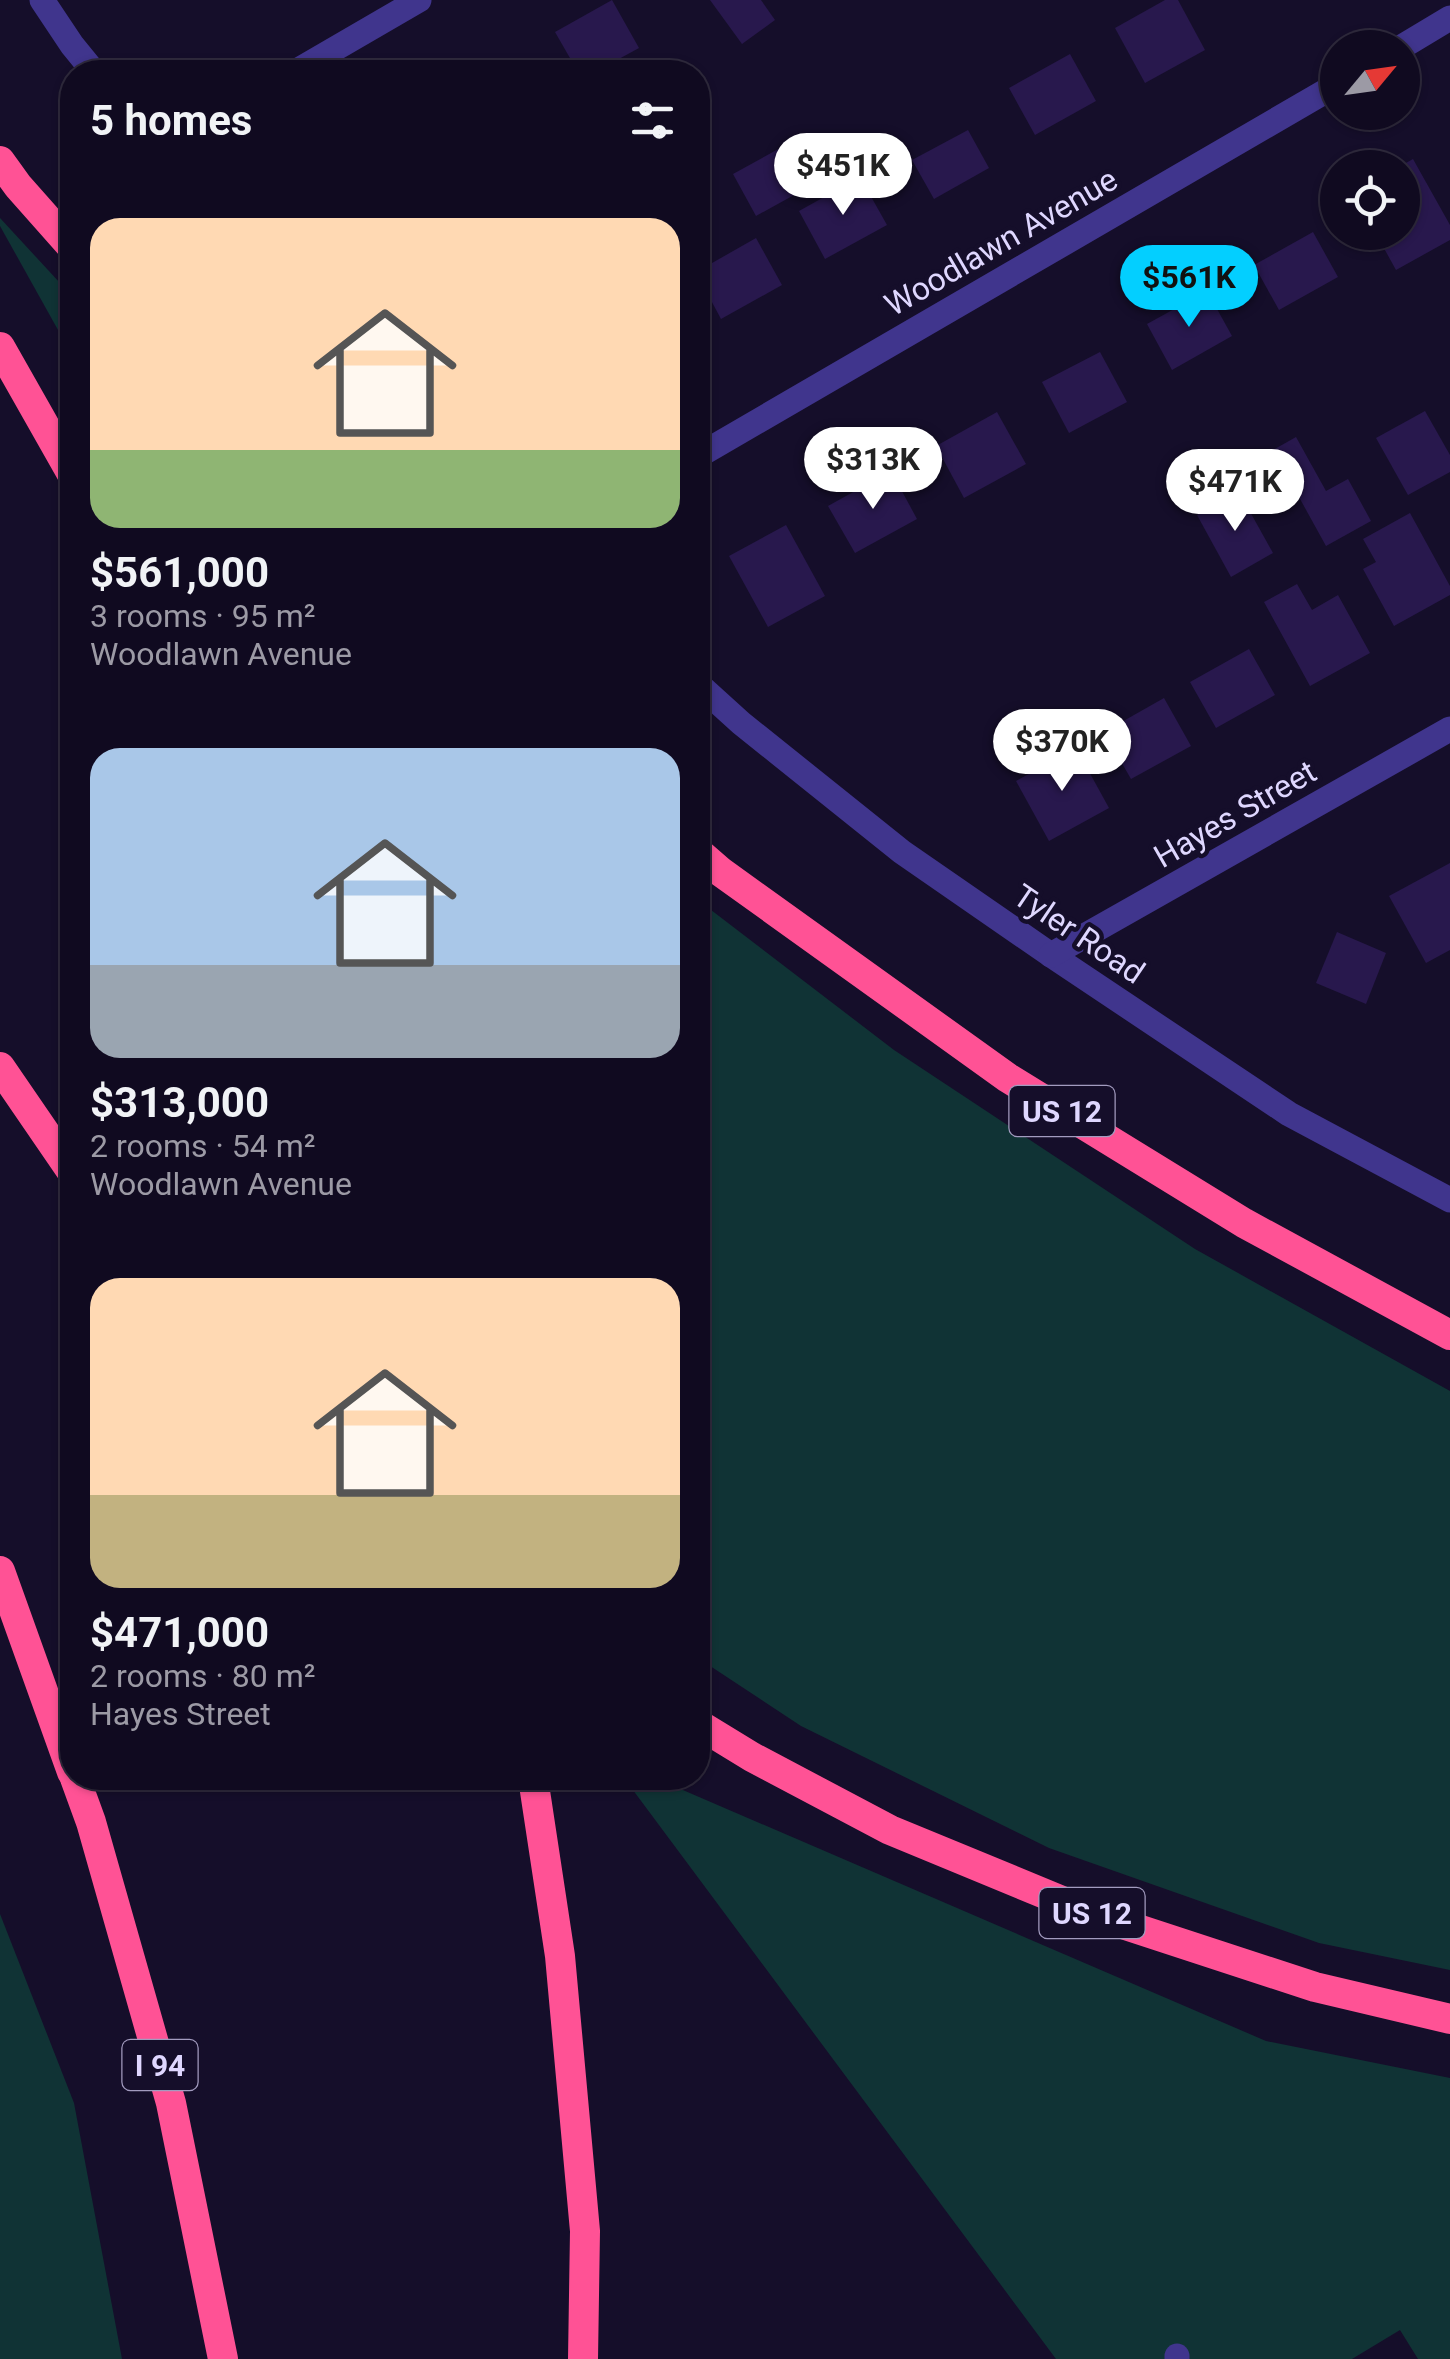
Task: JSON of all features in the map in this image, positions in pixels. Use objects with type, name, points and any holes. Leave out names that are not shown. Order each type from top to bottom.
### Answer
[{"type":"highway","points":[[0,161],[60,233]]},
{"type":"highway","points":[[0,347],[60,453]]},
{"type":"highway","name":"US 12","points":[[710,862],[1008,1078],[1244,1224],[1450,1335]]},
{"type":"highway","points":[[0,1067],[60,1154]]},
{"type":"highway","name":"I 94","points":[[0,1571],[60,1736]]},
{"type":"highway","name":"US 12","points":[[710,1731],[890,1830],[1101,1916],[1315,1987],[1450,2019]]},
{"type":"highway","name":"I 94","points":[[80,1790],[170,2103],[222,2359]]},
{"type":"highway","points":[[535,1790],[560,1956],[585,2232],[583,2359]]},
{"type":"street","points":[[42,0],[84,60]]},
{"type":"street","points":[[316,60],[419,0]]},
{"type":"street","points":[[1420,36],[1450,18]]},
{"type":"street","name":"Woodlawn Avenue","points":[[710,449],[1320,94]]},
{"type":"street","name":"Tyler Road","points":[[710,695],[902,852],[1051,955],[1289,1114],[1450,1200]]},
{"type":"street","name":"Hayes Street","points":[[1051,955],[1450,729]]},
{"type":"green space","points":[[0,218],[60,283],[60,334],[0,226]]},
{"type":"green space","points":[[710,909],[894,1050],[1195,1249],[1450,1391],[1450,1970],[1319,1943],[1049,1848],[801,1726],[710,1666]]},
{"type":"green space","points":[[633,1790],[683,1790],[1266,2041],[1450,2078],[1450,2359],[1418,2359],[1400,2330],[1352,2359],[1056,2359]]},
{"type":"green space","points":[[0,1914],[74,2103],[122,2359],[0,2359]]},
{"type":"building","points":[[612,0],[639,48],[617,60],[571,60],[555,32]]},
{"type":"building","points":[[710,0],[761,0],[775,20],[742,44]]},
{"type":"building","points":[[1165,0],[1178,0],[1205,50],[1145,83],[1115,28]]},
{"type":"building","points":[[1070,54],[1096,101],[1035,135],[1009,88]]},
{"type":"building","points":[[968,130],[989,168],[934,199],[912,160]]},
{"type":"building","points":[[791,142],[814,184],[756,216],[733,174]]},
{"type":"building","points":[[1420,171],[1450,225],[1450,240],[1396,270],[1385,250],[1420,250]]},
{"type":"building","points":[[860,177],[887,225],[825,259],[799,211]]},
{"type":"building","points":[[1313,232],[1338,277],[1279,310],[1254,265]]},
{"type":"building","points":[[756,238],[782,285],[721,319],[710,298],[710,264]]},
{"type":"building","points":[[1207,291],[1232,336],[1172,370],[1147,324]]},
{"type":"building","points":[[1100,352],[1127,402],[1069,433],[1042,382]]},
{"type":"building","points":[[1425,411],[1450,455],[1450,472],[1408,495],[1376,438]]},
{"type":"building","points":[[997,412],[1026,464],[964,498],[936,446]]},
{"type":"building","points":[[1296,437],[1326,491],[1348,479],[1371,521],[1326,546],[1273,450]]},
{"type":"building","points":[[891,471],[917,519],[855,553],[828,506]]},
{"type":"building","points":[[1239,492],[1273,553],[1231,577],[1197,515]]},
{"type":"building","points":[[1410,513],[1450,586],[1450,595],[1394,626],[1363,569],[1376,562],[1363,539]]},
{"type":"building","points":[[786,525],[825,596],[768,627],[729,556]]},
{"type":"building","points":[[1297,584],[1312,610],[1338,595],[1370,653],[1310,686],[1264,602]]},
{"type":"building","points":[[1249,649],[1275,695],[1216,728],[1190,682]]},
{"type":"building","points":[[1164,698],[1191,746],[1131,779],[1104,732]]},
{"type":"building","points":[[1076,748],[1109,808],[1049,841],[1016,781]]},
{"type":"building","points":[[1450,863],[1450,950],[1426,963],[1389,896]]},
{"type":"building","points":[[1337,932],[1386,953],[1366,1004],[1316,983]]}]
